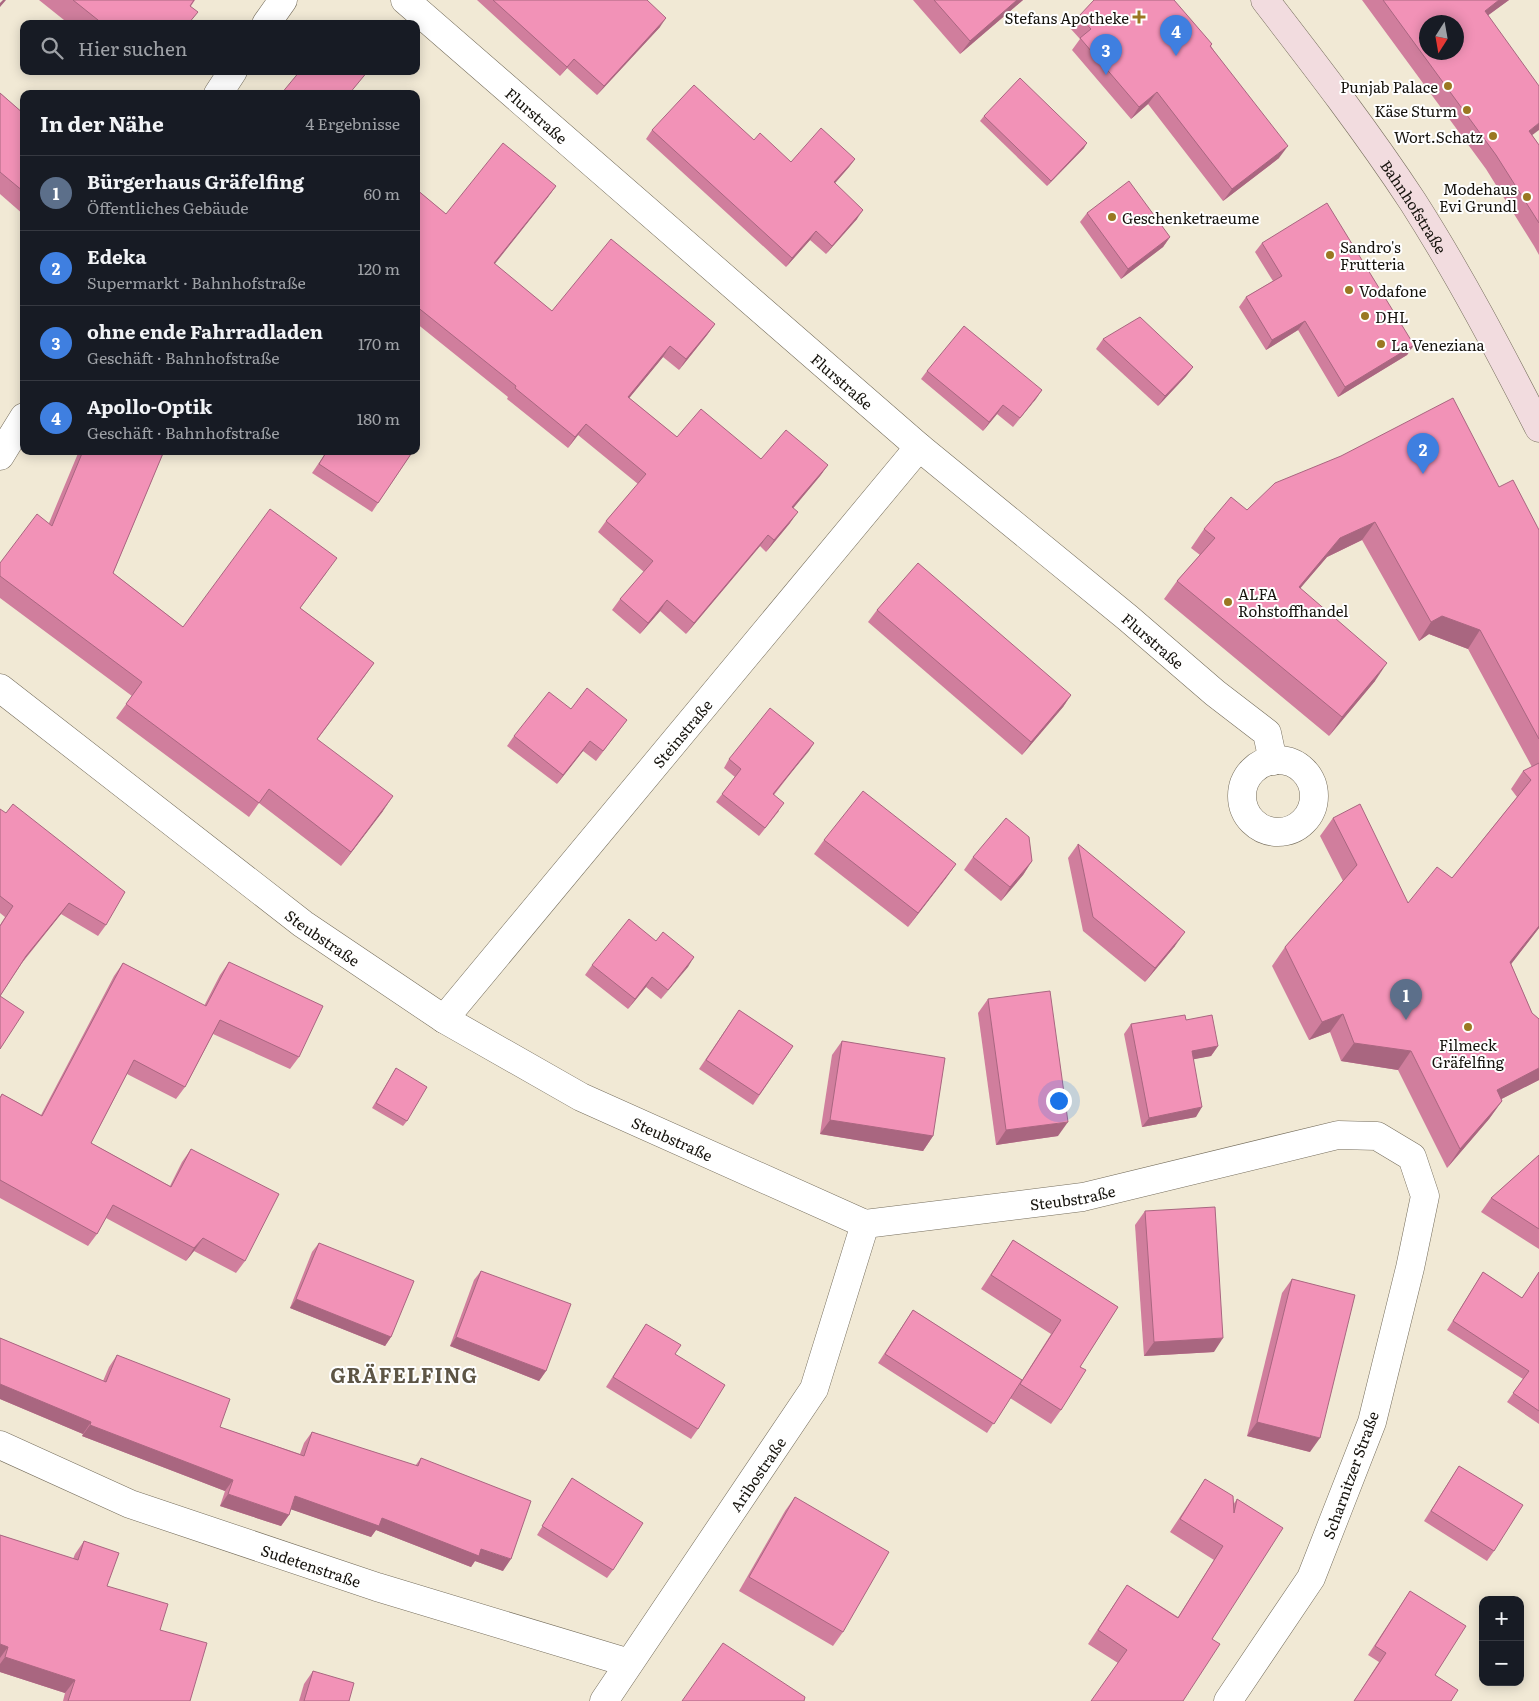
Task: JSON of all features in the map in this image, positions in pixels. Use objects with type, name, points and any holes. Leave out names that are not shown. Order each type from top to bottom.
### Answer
[{"type":"street","points":[[269,20],[283,0]]},
{"type":"street","name":"Flurstraße","points":[[405,0],[920,446],[1128,618],[1215,693],[1267,733],[1273,760]]},
{"type":"street","name":"Bahnhofstraße","points":[[1265,0],[1321,72],[1413,203],[1498,349],[1539,428]]},
{"type":"street","points":[[221,90],[230,75]]},
{"type":"street","points":[[0,456],[20,424]]},
{"type":"street","name":"Steinstraße","points":[[444,1019],[920,446]]},
{"type":"street","name":"Steubstraße","points":[[0,688],[303,924],[444,1019],[581,1097],[865,1224],[1083,1196],[1338,1135],[1377,1136],[1412,1157],[1425,1196]]},
{"type":"street","name":"Scharnitzer Straße","points":[[1228,1701],[1311,1578],[1372,1422],[1410,1268],[1425,1196]]},
{"type":"street","name":"Aribostraße","points":[[604,1701],[814,1389],[865,1224]]},
{"type":"street","name":"Sudetenstraße","points":[[0,1445],[130,1504],[377,1587],[629,1664]]},
{"type":"building","points":[[73,0],[194,0],[190,6],[198,12],[191,20],[98,20]]},
{"type":"building","points":[[493,0],[647,0],[666,18],[604,86],[574,59],[567,67]]},
{"type":"building","points":[[934,0],[1017,0],[970,41]]},
{"type":"building","points":[[1094,0],[1174,0],[1212,44],[1210,46],[1288,146],[1232,189],[1157,92],[1139,107],[1080,38],[1091,29],[1079,16]]},
{"type":"building","points":[[1383,0],[1499,0],[1485,11],[1539,86],[1539,123],[1529,131],[1539,145],[1539,223],[1496,155],[1427,60],[1464,60],[1464,15],[1419,15],[1419,49]]},
{"type":"building","points":[[297,75],[365,75],[352,90],[284,90]]},
{"type":"building","points":[[1020,78],[1087,143],[1051,181],[984,116]]},
{"type":"building","points":[[694,85],[754,140],[760,133],[791,162],[821,128],[855,159],[834,182],[863,210],[832,246],[816,231],[792,258],[652,130]]},
{"type":"building","points":[[0,93],[20,110],[20,189],[0,172]]},
{"type":"building","points":[[503,143],[556,186],[494,263],[552,311],[611,239],[715,324],[686,359],[670,346],[628,397],[677,437],[701,409],[761,459],[786,430],[828,465],[792,507],[798,512],[774,540],[768,535],[694,623],[667,600],[648,623],[620,599],[653,561],[606,521],[646,474],[586,424],[575,437],[515,388],[516,386],[420,309],[420,192],[446,214]]},
{"type":"building","points":[[1129,181],[1170,237],[1128,269],[1087,213]]},
{"type":"building","points":[[1327,203],[1414,345],[1345,387],[1305,321],[1272,340],[1246,297],[1282,276],[1262,243]]},
{"type":"building","points":[[1140,317],[1193,367],[1165,396],[1103,339]]},
{"type":"building","points":[[964,326],[1042,390],[1020,418],[1003,405],[989,422],[927,371]]},
{"type":"building","points":[[1453,398],[1499,487],[1513,480],[1539,530],[1539,739],[1480,630],[1442,616],[1431,622],[1375,522],[1340,538],[1299,587],[1387,663],[1342,717],[1177,581],[1215,538],[1204,529],[1231,497],[1247,510],[1275,483],[1341,456]]},
{"type":"building","points":[[81,455],[162,455],[113,573],[183,627],[270,509],[337,558],[300,608],[374,663],[317,739],[393,796],[351,852],[269,789],[259,803],[126,704],[142,682],[0,576],[0,563],[37,514],[52,526]]},
{"type":"building","points":[[325,455],[410,455],[378,503],[319,464]]},
{"type":"building","points":[[918,563],[1071,695],[1031,742],[877,610]]},
{"type":"building","points":[[587,688],[627,720],[603,751],[590,741],[563,775],[514,736],[549,692],[571,709]]},
{"type":"building","points":[[770,708],[814,743],[773,794],[784,803],[765,828],[722,794],[741,769],[729,759]]},
{"type":"building","points":[[1539,763],[1539,926],[1510,962],[1532,1013],[1539,1019],[1539,1068],[1497,1090],[1502,1101],[1460,1149],[1411,1051],[1354,1043],[1343,1014],[1322,1022],[1285,947],[1357,865],[1333,818],[1360,804],[1408,903],[1437,867],[1452,878],[1531,780],[1523,771]]},
{"type":"building","points":[[863,791],[956,864],[918,913],[824,840]]},
{"type":"building","points":[[13,804],[125,892],[106,925],[69,903],[26,956],[0,996],[0,926],[13,906],[0,896],[0,809],[6,813]]},
{"type":"building","points":[[1006,818],[1029,837],[1032,861],[1010,887],[973,857]]},
{"type":"building","points":[[1078,844],[1185,932],[1155,968],[1093,917]]},
{"type":"building","points":[[629,919],[656,941],[663,932],[694,957],[668,990],[652,977],[635,999],[592,965]]},
{"type":"building","points":[[229,962],[323,1006],[299,1057],[220,1020],[185,1087],[134,1060],[91,1143],[171,1187],[191,1149],[279,1194],[245,1261],[203,1238],[194,1248],[113,1205],[97,1234],[0,1180],[0,1098],[2,1094],[42,1116],[123,963],[206,1006]]},
{"type":"building","points":[[1050,991],[1068,1122],[1006,1130],[988,999]]},
{"type":"building","points":[[0,996],[24,1012],[0,1049]]},
{"type":"building","points":[[739,1010],[793,1046],[759,1095],[706,1060]]},
{"type":"building","points":[[1185,1015],[1186,1020],[1212,1015],[1218,1046],[1192,1051],[1202,1107],[1149,1118],[1131,1024]]},
{"type":"building","points":[[842,1041],[945,1058],[933,1136],[830,1120]]},
{"type":"building","points":[[396,1068],[427,1087],[407,1121],[376,1103]]},
{"type":"building","points":[[1539,1155],[1539,1229],[1491,1198]]},
{"type":"building","points":[[1215,1207],[1223,1338],[1154,1342],[1145,1211]]},
{"type":"building","points":[[1013,1240],[1118,1307],[1080,1367],[1086,1370],[1061,1410],[1020,1384],[1061,1320],[991,1275]]},
{"type":"building","points":[[319,1243],[414,1281],[391,1337],[296,1299]]},
{"type":"building","points":[[481,1271],[571,1304],[546,1371],[456,1337]]},
{"type":"building","points":[[1483,1272],[1522,1298],[1539,1272],[1539,1411],[1513,1393],[1529,1371],[1453,1321]]},
{"type":"building","points":[[1292,1279],[1355,1295],[1320,1438],[1257,1422]]},
{"type":"building","points":[[913,1310],[1022,1380],[994,1424],[885,1354]]},
{"type":"building","points":[[646,1324],[681,1345],[675,1354],[725,1385],[698,1429],[613,1377]]},
{"type":"building","points":[[0,1338],[106,1382],[117,1355],[230,1399],[220,1427],[304,1456],[312,1432],[418,1466],[421,1458],[531,1501],[511,1559],[481,1549],[479,1556],[382,1518],[379,1526],[295,1496],[289,1515],[228,1494],[233,1480],[90,1425],[91,1422],[0,1384]]},
{"type":"building","points":[[1459,1466],[1523,1505],[1494,1551],[1431,1511]]},
{"type":"building","points":[[572,1478],[643,1523],[613,1570],[542,1526]]},
{"type":"building","points":[[1205,1479],[1233,1496],[1234,1513],[1237,1499],[1283,1528],[1212,1639],[1220,1644],[1183,1701],[1091,1701],[1127,1650],[1098,1630],[1127,1585],[1178,1618],[1223,1546],[1180,1519]]},
{"type":"building","points":[[795,1497],[889,1552],[843,1632],[749,1577]]},
{"type":"building","points":[[0,1535],[78,1560],[84,1541],[119,1553],[107,1586],[168,1604],[160,1630],[207,1643],[190,1701],[68,1701],[75,1680],[5,1657],[8,1647],[0,1644]]},
{"type":"building","points":[[1410,1591],[1466,1626],[1435,1675],[1458,1690],[1451,1701],[1354,1701],[1386,1653],[1375,1646]]},
{"type":"building","points":[[723,1643],[805,1697],[804,1701],[682,1701]]},
{"type":"building","points":[[313,1671],[354,1683],[349,1701],[304,1701]]},
{"type":"place","name":"Stefans Apotheke","points":[[1139,17]]},
{"type":"place","name":"Apollo-Optik","points":[[1176,56]]},
{"type":"place","name":"ohne ende Fahrradladen","points":[[1106,75]]},
{"type":"place","name":"Punjab Palace","points":[[1448,86]]},
{"type":"place","name":"Käse Sturm","points":[[1467,110]]},
{"type":"place","name":"Wort.Schatz","points":[[1493,136]]},
{"type":"place","name":"Modehaus Evi Grundl","points":[[1527,197]]},
{"type":"place","name":"Geschenketraeume","points":[[1112,217]]},
{"type":"place","name":"Sandro's Frutteria","points":[[1330,255]]},
{"type":"place","name":"Vodafone","points":[[1349,290]]},
{"type":"place","name":"DHL","points":[[1365,316]]},
{"type":"place","name":"La Veneziana","points":[[1381,344]]},
{"type":"place","name":"Edeka","points":[[1423,474]]},
{"type":"place","name":"ALFA Rohstoffhandel","points":[[1228,602]]},
{"type":"place","name":"Bürgerhaus Gräfelfing","points":[[1406,1020]]},
{"type":"place","name":"Filmeck Gräfelfing","points":[[1468,1027]]},
{"type":"district","name":"GRÄFELFING","points":[[404,1374]]}]
